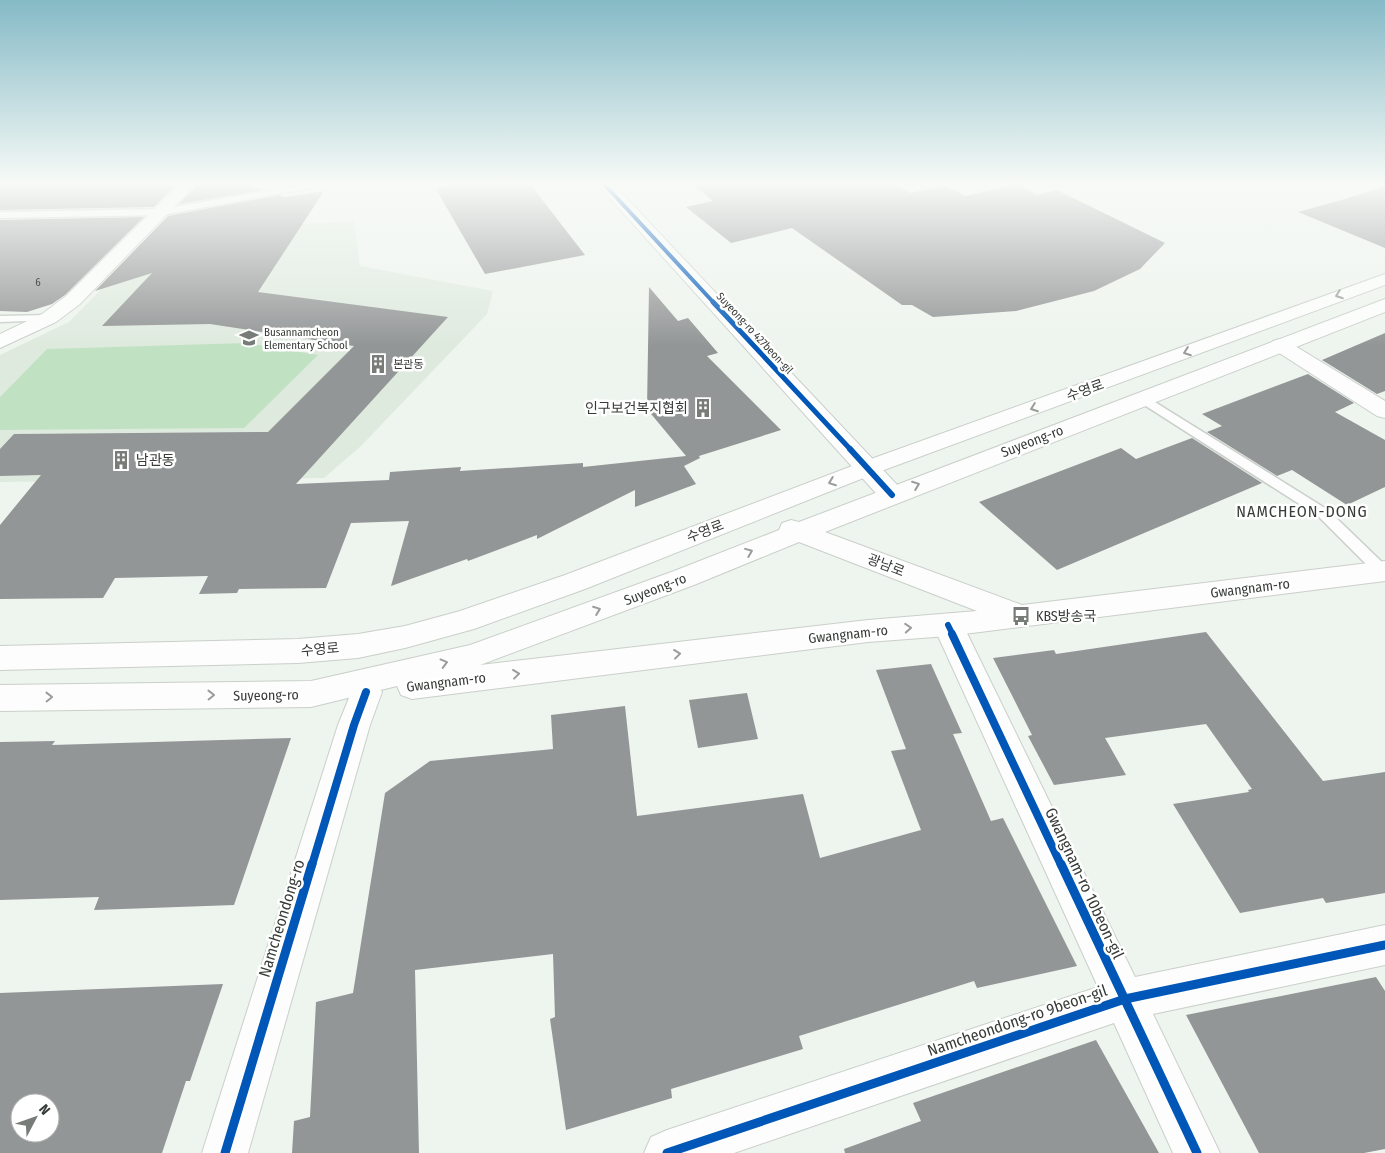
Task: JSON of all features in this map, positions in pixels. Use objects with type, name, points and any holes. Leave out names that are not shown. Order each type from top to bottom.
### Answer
[{"type":"main road","points":[[0,342],[49,318],[73,300],[136,238]]},
{"type":"main road","name":"Suyeong-ro 427beon-gil","points":[[654,238],[892,495]]},
{"type":"main road","name":"수영로","points":[[0,658],[298,651],[358,646],[405,637],[464,621],[575,582],[868,468],[1385,279]]},
{"type":"main road","name":"Suyeong-ro","points":[[0,698],[311,694],[472,656],[684,578],[892,495],[1385,305]]},
{"type":"main road","points":[[1280,345],[1385,410]]},
{"type":"main road","name":"광남로","points":[[750,514],[1022,616]]},
{"type":"main road","name":"Gwangnam-ro","points":[[311,694],[366,692],[868,631],[948,625],[1383,571]]},
{"type":"main road","name":"Gwangnam-ro 10beon-gil","points":[[948,625],[1197,1153]]},
{"type":"main road","name":"Namcheondong-ro","points":[[225,1153],[351,735],[366,692]]},
{"type":"main road","name":"Namcheondong-ro 9beon-gil","points":[[667,1153],[1125,999],[1385,946]]},
{"type":"lane","points":[[0,319],[49,318]]},
{"type":"lane","points":[[1142,398],[1324,513],[1383,571]]},
{"type":"shaded area","name":"Busannamcheon Elementary School","points":[[151,238],[356,238],[360,266],[493,291],[487,314],[361,446],[324,478],[0,482],[0,355],[69,322]]},
{"type":"green space","points":[[246,343],[318,355],[244,428],[0,430],[0,397],[47,349]]},
{"type":"building","points":[[0,238],[123,238],[65,295],[52,304],[27,312],[0,311]]},
{"type":"building","points":[[147,238],[293,238],[258,292],[448,317],[296,484],[389,480],[390,472],[461,467],[460,471],[583,463],[583,467],[686,456],[647,409],[649,287],[678,321],[688,318],[718,353],[707,356],[781,430],[699,456],[700,458],[684,466],[696,484],[635,507],[635,490],[537,539],[537,535],[468,561],[467,559],[391,586],[409,521],[351,523],[326,588],[239,589],[237,593],[199,594],[208,576],[115,578],[103,598],[0,599],[0,525],[41,475],[0,476],[0,449],[14,434],[268,432],[354,346],[210,324],[102,326],[152,273],[95,291]]},
{"type":"building","points":[[464,238],[572,238],[585,255],[485,274]]},
{"type":"building","points":[[725,238],[752,238],[731,243]]},
{"type":"building","points":[[806,238],[1154,238],[1165,243],[1140,269],[1094,291],[1016,311],[933,317],[912,305],[902,305]]},
{"type":"building","points":[[1360,238],[1385,238],[1385,248]]},
{"type":"building","points":[[1385,333],[1385,391],[1377,394],[1322,360]]},
{"type":"building","points":[[1308,374],[1354,403],[1335,412],[1385,440],[1385,487],[1347,505],[1292,470],[1277,476],[1207,432],[1222,426],[1202,414]]},
{"type":"building","points":[[1192,438],[1262,483],[1057,570],[979,502],[1121,448],[1136,459]]},
{"type":"building","points":[[1206,632],[1323,781],[1385,772],[1385,893],[1326,903],[1323,898],[1240,913],[1173,804],[1249,792],[1248,790],[1252,789],[1206,724],[1105,738],[1126,775],[1054,785],[1028,736],[1032,735],[993,658],[1054,650],[1056,654]]},
{"type":"building","points":[[931,664],[962,733],[953,734],[991,821],[1003,818],[1077,966],[977,988],[974,981],[799,1036],[803,1049],[671,1089],[672,1098],[566,1130],[550,1019],[555,1017],[553,954],[415,970],[419,1153],[292,1153],[294,1121],[310,1117],[316,1002],[353,993],[385,793],[430,761],[553,749],[551,715],[625,706],[637,816],[803,794],[820,858],[921,830],[891,751],[906,749],[876,670]]},
{"type":"building","points":[[747,693],[758,739],[698,748],[689,700]]},
{"type":"building","points":[[291,738],[234,905],[94,910],[99,897],[0,900],[0,742],[55,741],[52,745]]},
{"type":"building","points":[[1376,977],[1385,991],[1385,1149],[1364,1153],[1259,1153],[1186,1015]]},
{"type":"building","points":[[223,984],[190,1081],[186,1081],[162,1153],[0,1153],[0,993]]},
{"type":"building","points":[[1096,1040],[1159,1153],[845,1153],[844,1149],[921,1121],[913,1103]]},
{"type":"cycle path","points":[[654,238],[892,495]]},
{"type":"cycle path","points":[[948,625],[1197,1153]]},
{"type":"cycle path","points":[[225,1153],[354,725],[366,692]]},
{"type":"cycle path","points":[[667,1153],[1125,999],[1385,945]]},
{"type":"place","name":"Busannamcheon Elementary School","points":[[249,338]]},
{"type":"place","name":"본관동","points":[[378,364]]},
{"type":"place","name":"인구보건복지협회","points":[[703,408]]},
{"type":"place","name":"남관동","points":[[121,460]]},
{"type":"place","name":"KBS방송국","points":[[1021,616]]},
{"type":"district","name":"NAMCHEON-DONG","points":[[1302,511]]}]
